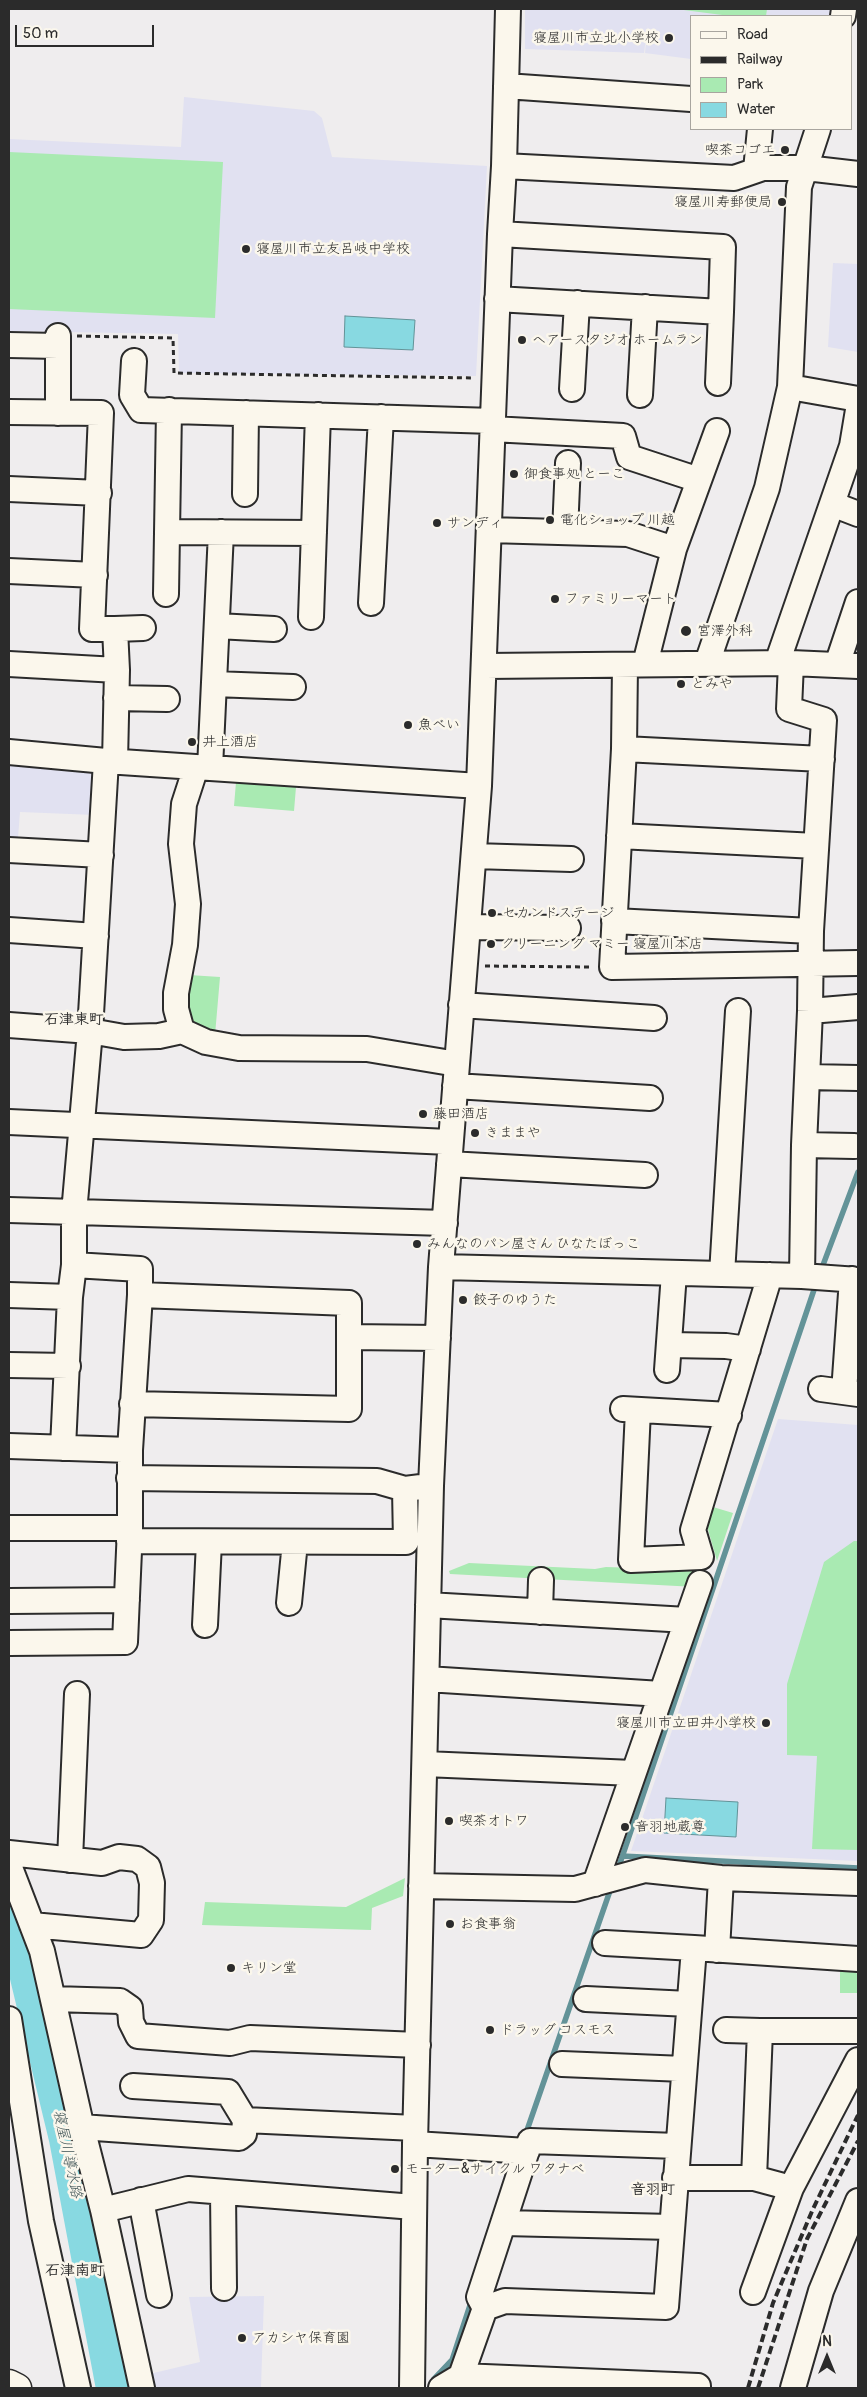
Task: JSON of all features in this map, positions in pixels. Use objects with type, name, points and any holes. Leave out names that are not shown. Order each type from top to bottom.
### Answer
[{"type":"highway","points":[[9,2384],[17,2388]]},
{"type":"street","points":[[412,2388],[420,1886],[432,1486],[441,1267],[480,786],[492,425],[504,166],[508,9]]},
{"type":"street","points":[[506,86],[690,99]]},
{"type":"street","points":[[756,170],[760,130]]},
{"type":"street","points":[[707,663],[767,488],[790,387],[799,186],[818,130]]},
{"type":"street","points":[[504,166],[734,178],[763,168],[806,168],[858,174]]},
{"type":"street","points":[[500,234],[723,247],[718,383]]},
{"type":"street","points":[[497,299],[721,312]]},
{"type":"street","points":[[572,388],[577,303]]},
{"type":"street","points":[[640,395],[645,307]]},
{"type":"street","points":[[9,345],[58,341],[58,414]]},
{"type":"street","points":[[134,361],[132,395],[140,410],[381,418],[623,436],[629,457],[699,480]]},
{"type":"street","points":[[790,387],[858,399]]},
{"type":"street","points":[[166,594],[169,410]]},
{"type":"street","points":[[804,1276],[804,1145],[810,1010],[810,931],[824,720],[789,709],[784,663],[832,504],[852,446],[858,410]]},
{"type":"street","points":[[9,412],[101,413],[92,629],[143,628]]},
{"type":"street","points":[[246,413],[246,494]]},
{"type":"street","points":[[310,617],[318,415]]},
{"type":"street","points":[[371,603],[381,418]]},
{"type":"street","points":[[716,431],[635,665],[624,749],[612,967],[858,963]]},
{"type":"street","points":[[565,532],[568,463]]},
{"type":"street","points":[[9,489],[99,493]]},
{"type":"street","points":[[832,504],[858,514]]},
{"type":"street","points":[[489,530],[628,534],[674,549]]},
{"type":"street","points":[[168,532],[314,533]]},
{"type":"street","points":[[182,1030],[176,1009],[176,993],[185,945],[188,904],[181,844],[184,804],[203,767],[214,684],[221,532]]},
{"type":"street","points":[[9,571],[95,574]]},
{"type":"street","points":[[485,666],[707,663],[848,665],[858,602]]},
{"type":"street","points":[[217,626],[274,629]]},
{"type":"street","points":[[63,1448],[70,1297],[74,1265],[74,1213],[90,1031],[101,855],[116,698],[115,629]]},
{"type":"street","points":[[9,664],[117,670]]},
{"type":"street","points":[[214,684],[293,687]]},
{"type":"street","points":[[116,698],[168,699]]},
{"type":"street","points":[[624,749],[822,759]]},
{"type":"street","points":[[9,752],[111,761],[480,786]]},
{"type":"street","points":[[619,836],[816,846]]},
{"type":"street","points":[[9,850],[101,855]]},
{"type":"street","points":[[474,856],[571,859]]},
{"type":"street","points":[[614,921],[810,931]]},
{"type":"street","points":[[468,927],[568,928]]},
{"type":"street","points":[[9,930],[96,936]]},
{"type":"street","points":[[461,1005],[654,1018]]},
{"type":"street","points":[[810,1010],[858,1007]]},
{"type":"street","points":[[722,1274],[738,1011]]},
{"type":"street","points":[[9,1025],[90,1031],[124,1037],[159,1036],[182,1030],[206,1042],[239,1048],[367,1049],[456,1075],[650,1098]]},
{"type":"street","points":[[808,1077],[858,1078]]},
{"type":"street","points":[[9,1122],[449,1153],[645,1175]]},
{"type":"street","points":[[804,1145],[854,1146]]},
{"type":"street","points":[[9,1210],[445,1223]]},
{"type":"street","points":[[9,1643],[125,1642],[130,1534],[130,1450],[140,1269],[74,1265]]},
{"type":"street","points":[[441,1267],[804,1276],[847,1279],[841,1392]]},
{"type":"street","points":[[667,1370],[674,1273]]},
{"type":"street","points":[[729,1415],[630,1409],[631,1560],[701,1557],[693,1530],[729,1415],[770,1275]]},
{"type":"street","points":[[9,1295],[70,1297]]},
{"type":"street","points":[[132,1404],[349,1409],[349,1303],[140,1295]]},
{"type":"street","points":[[349,1337],[438,1338]]},
{"type":"street","points":[[670,1345],[726,1346],[748,1349]]},
{"type":"street","points":[[9,1365],[68,1366]]},
{"type":"street","points":[[9,1446],[130,1450]]},
{"type":"street","points":[[129,1478],[377,1481],[405,1489],[432,1486]]},
{"type":"street","points":[[405,1489],[406,1542]]},
{"type":"street","points":[[9,1528],[130,1534],[209,1542],[406,1542],[430,1544]]},
{"type":"street","points":[[205,1625],[209,1542]]},
{"type":"street","points":[[289,1603],[294,1542]]},
{"type":"street","points":[[540,1612],[541,1580]]},
{"type":"street","points":[[608,1880],[633,1773],[700,1583]]},
{"type":"street","points":[[9,1601],[127,1600]]},
{"type":"street","points":[[428,1605],[687,1620]]},
{"type":"street","points":[[427,1679],[661,1694]]},
{"type":"street","points":[[70,1860],[76,1694]]},
{"type":"street","points":[[425,1764],[633,1773]]},
{"type":"street","points":[[9,1853],[102,1864],[119,1857],[137,1859],[148,1866],[152,1883],[151,1920],[141,1935],[32,1925]]},
{"type":"street","points":[[9,1865],[42,1951],[81,2127],[104,2210],[142,2388]]},
{"type":"street","points":[[420,1886],[576,1889],[645,1870],[721,1878],[858,1882]]},
{"type":"street","points":[[717,1950],[721,1878]]},
{"type":"street","points":[[605,1943],[858,1959]]},
{"type":"street","points":[[484,2308],[505,2301],[666,2306],[694,1948]]},
{"type":"street","points":[[53,1999],[120,2001],[130,2008],[131,2022],[138,2036],[230,2043],[250,2038],[418,2044]]},
{"type":"street","points":[[586,1999],[689,2004]]},
{"type":"street","points":[[9,2020],[41,2221],[78,2388]]},
{"type":"street","points":[[726,2030],[858,2031]]},
{"type":"street","points":[[754,2178],[760,2031]]},
{"type":"street","points":[[753,2292],[791,2188],[858,2060]]},
{"type":"street","points":[[562,2064],[684,2069]]},
{"type":"street","points":[[81,2127],[239,2138],[244,2134],[245,2120],[228,2092],[133,2086]]},
{"type":"street","points":[[245,2120],[415,2136],[527,2151]]},
{"type":"street","points":[[461,2376],[484,2308],[480,2297],[530,2141],[678,2146]]},
{"type":"street","points":[[675,2178],[754,2178],[791,2188]]},
{"type":"street","points":[[104,2210],[188,2189],[414,2207]]},
{"type":"street","points":[[223,2192],[224,2288]]},
{"type":"street","points":[[141,2200],[159,2295]]},
{"type":"street","points":[[793,2388],[821,2292],[858,2201]]},
{"type":"street","points":[[504,2223],[672,2227]]},
{"type":"street","points":[[441,2388],[461,2376],[698,2386],[698,2388]]},
{"type":"path","points":[[58,341],[172,338],[174,373],[495,378]]},
{"type":"path","points":[[464,965],[612,967]]},
{"type":"shaded area","points":[[525,9],[834,9],[833,15],[690,15],[690,59],[645,53],[648,23],[644,53],[525,49]]},
{"type":"shaded area","name":"寝屋川市立友呂岐中学校","points":[[184,97],[314,111],[322,118],[332,157],[487,166],[476,376],[179,373],[178,334],[9,331],[9,139],[181,147]]},
{"type":"shaded area","points":[[833,263],[858,264],[858,352],[828,347]]},
{"type":"shaded area","points":[[9,759],[97,765],[95,815],[20,812],[18,838],[9,838]]},
{"type":"shaded area","name":"寝屋川市立田井小学校","points":[[778,1419],[858,1425],[858,1861],[631,1851]]},
{"type":"shaded area","points":[[264,2296],[261,2388],[149,2388],[145,2375],[200,2362],[189,2297]]},
{"type":"green space","points":[[676,9],[767,9],[766,15],[722,15]]},
{"type":"green space","points":[[9,152],[223,162],[215,318],[9,309]]},
{"type":"green space","points":[[236,782],[296,787],[294,811],[234,806]]},
{"type":"green space","points":[[189,975],[220,977],[215,1035],[200,1031],[185,1017]]},
{"type":"green space","points":[[713,1507],[733,1513],[717,1561],[707,1526]]},
{"type":"green space","points":[[854,1541],[858,1541],[858,1850],[812,1849],[817,1756],[787,1755],[787,1684],[824,1562]]},
{"type":"green space","points":[[469,1563],[595,1569],[606,1567],[697,1570],[696,1587],[450,1574],[449,1571]]},
{"type":"green space","points":[[405,1878],[403,1896],[372,1908],[371,1930],[202,1925],[205,1902],[346,1907]]},
{"type":"green space","points":[[840,1968],[852,1968],[858,1975],[858,1993],[840,1993]]},
{"type":"water","points":[[345,316],[415,320],[413,350],[344,347]]},
{"type":"water","points":[[666,1798],[738,1802],[736,1837],[664,1833]]},
{"type":"waterway","points":[[820,1273],[858,1172]]},
{"type":"waterway","points":[[617,1872],[817,1281]]},
{"type":"waterway","points":[[622,1856],[858,1868]]},
{"type":"waterway","points":[[525,2136],[612,1885]]},
{"type":"waterway","name":"寝屋川導水路","points":[[9,1923],[19,1944],[66,2139],[113,2388]]},
{"type":"waterway","points":[[434,2379],[452,2360],[472,2299]]},
{"type":"railway","points":[[748,2388],[773,2303],[813,2209],[858,2115]]},
{"type":"railway","points":[[758,2388],[807,2239],[858,2141]]},
{"type":"place","name":"寝屋川市立北小学校","points":[[669,38]]},
{"type":"place","name":"喫茶コゴエ","points":[[785,150]]},
{"type":"place","name":"寝屋川寿郵便局","points":[[782,202]]},
{"type":"place","name":"寝屋川市立友呂岐中学校","points":[[246,249]]},
{"type":"place","name":"ヘアースタジオ ホームラン","points":[[522,340]]},
{"type":"place","name":"御食事処 とーこ","points":[[514,474]]},
{"type":"place","name":"電化ショップ 川越","points":[[550,520]]},
{"type":"place","name":"サンディ","points":[[437,523]]},
{"type":"place","name":"ファミリーマート","points":[[555,599]]},
{"type":"place","name":"宮澤外科","points":[[686,631]]},
{"type":"place","name":"とみや","points":[[681,684]]},
{"type":"place","name":"魚べい","points":[[408,725]]},
{"type":"place","name":"井上酒店","points":[[192,742]]},
{"type":"place","name":"セカンドステージ","points":[[492,913]]},
{"type":"place","name":"クリーニング マミー 寝屋川本店","points":[[491,944]]},
{"type":"place","name":"藤田酒店","points":[[423,1114]]},
{"type":"place","name":"きままや","points":[[475,1133]]},
{"type":"place","name":"みんなのパン屋さん ひなたぼっこ","points":[[417,1244]]},
{"type":"place","name":"餃子のゆうた","points":[[463,1300]]},
{"type":"place","name":"寝屋川市立田井小学校","points":[[766,1723]]},
{"type":"place","name":"喫茶オトワ","points":[[449,1821]]},
{"type":"place","name":"音羽地蔵尊","points":[[625,1827]]},
{"type":"place","name":"お食事翁","points":[[450,1924]]},
{"type":"place","name":"キリン堂","points":[[231,1968]]},
{"type":"place","name":"ドラッグ コスモス","points":[[490,2030]]},
{"type":"place","name":"モーター&サイクル ワタナベ","points":[[395,2169]]},
{"type":"place","name":"アカシヤ保育園","points":[[242,2338]]},
{"type":"district","name":"石津東町","points":[[74,1020]]},
{"type":"district","name":"音羽町","points":[[653,2190]]},
{"type":"district","name":"石津南町","points":[[75,2271]]}]
